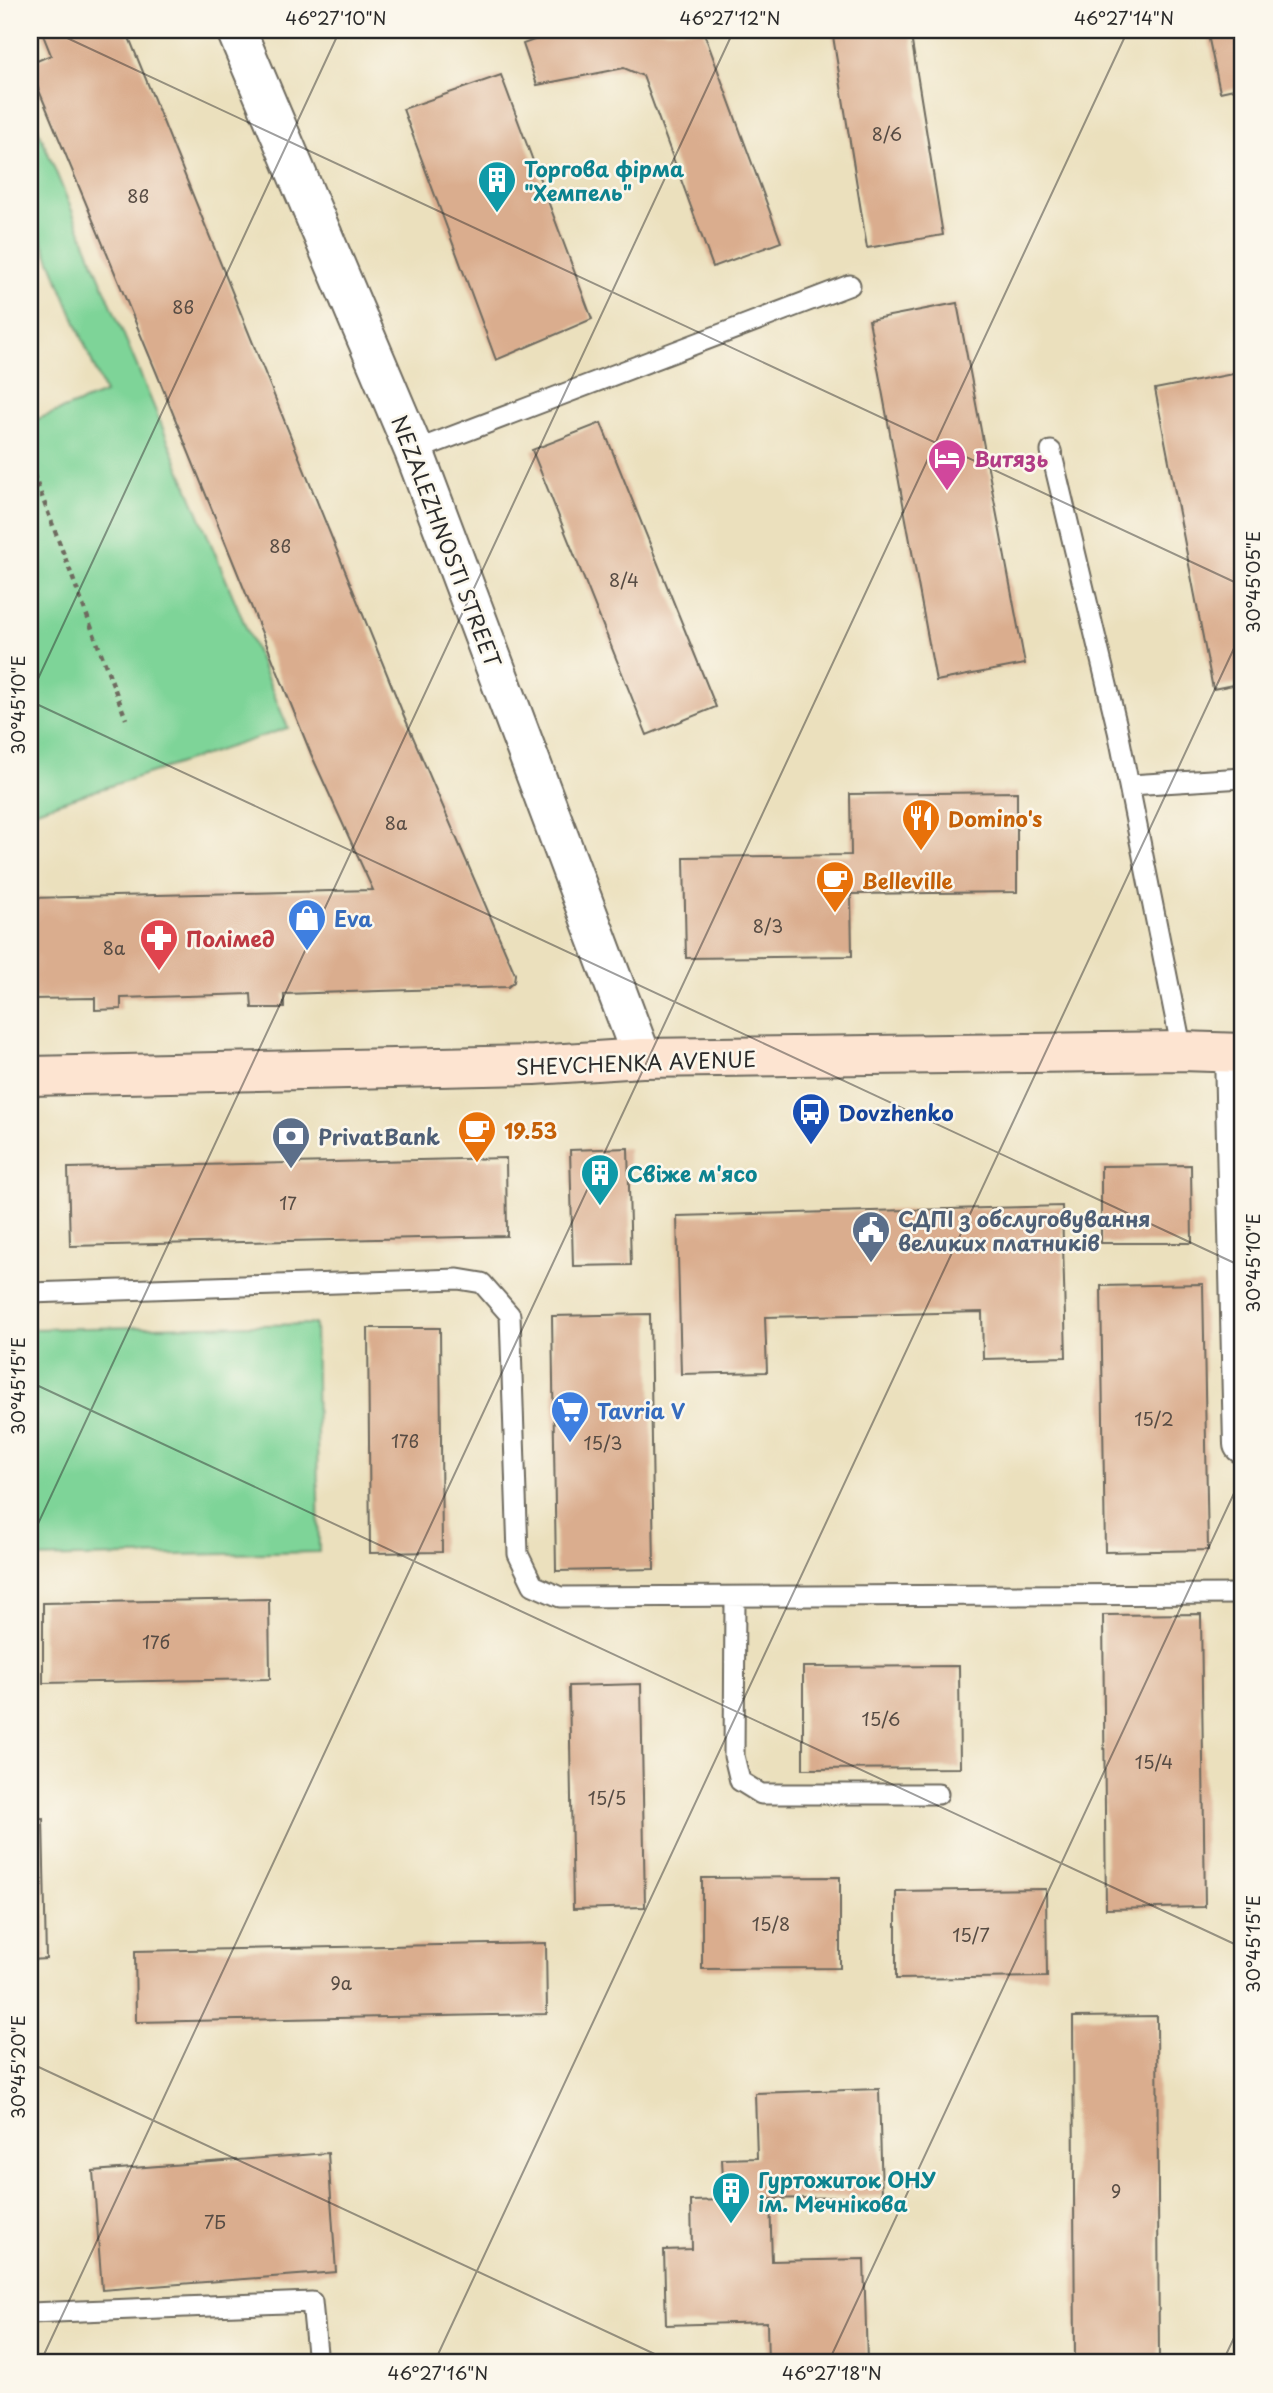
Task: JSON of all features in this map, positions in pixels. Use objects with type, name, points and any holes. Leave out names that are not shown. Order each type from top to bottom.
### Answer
[{"type":"main road","name":"SHEVCHENKA AVENUE","points":[[30,1076],[534,1065],[642,1058],[1182,1051],[1238,1053]]},
{"type":"street","name":"NEZALEZHNOSTI STREET","points":[[236,30],[414,451],[642,1058]]},
{"type":"street","points":[[1238,1053],[1243,1444]]},
{"type":"lane","points":[[414,451],[850,285]]},
{"type":"lane","points":[[1051,451],[1130,785],[1182,1051]]},
{"type":"lane","points":[[1130,785],[1243,778]]},
{"type":"lane","points":[[30,1293],[458,1279],[482,1283],[510,1315],[518,1554],[533,1585],[560,1597],[1243,1594]]},
{"type":"lane","points":[[735,1597],[734,1756],[740,1781],[761,1794],[938,1794]]},
{"type":"lane","points":[[30,2313],[312,2302],[318,2363]]},
{"type":"path","points":[[30,465],[126,719]]},
{"type":"green space","points":[[30,110],[288,728],[30,812],[30,422],[105,393],[30,212]]},
{"type":"green space","points":[[315,1324],[319,1552],[30,1558],[30,1329]]},
{"type":"building","points":[[41,30],[126,30],[404,716],[515,974],[514,982],[508,987],[284,994],[284,1008],[252,1008],[251,994],[121,998],[121,1009],[95,1010],[95,998],[30,999],[30,898],[373,890],[311,754],[30,69],[30,64],[51,55]]},
{"type":"building","points":[[561,30],[703,30],[781,242],[713,267],[643,76],[624,68],[537,85],[523,44]]},
{"type":"building","points":[[832,30],[910,30],[943,235],[867,248]]},
{"type":"building","points":[[1207,30],[1243,30],[1243,87],[1220,92]]},
{"type":"building","name":"Торгова фірма \"Хемпель\"","points":[[501,75],[592,319],[496,360],[403,109]]},
{"type":"building","points":[[1243,150],[1243,179],[1242,180],[1236,151]]},
{"type":"building","name":"Витязь","points":[[957,303],[1025,664],[936,681],[869,320]]},
{"type":"building","points":[[1243,372],[1243,683],[1213,689],[1155,389]]},
{"type":"building","points":[[601,423],[716,707],[647,735],[532,450]]},
{"type":"building","points":[[1017,792],[1017,892],[851,894],[852,956],[686,958],[684,857],[851,855],[850,794]]},
{"type":"building","name":"Свіже м'ясо","points":[[628,1148],[631,1265],[573,1266],[570,1150]]},
{"type":"building","points":[[506,1158],[507,1236],[70,1246],[68,1168]]},
{"type":"building","points":[[1191,1165],[1192,1243],[1101,1243],[1101,1166]]},
{"type":"building","name":"СДПІ з обслуговування великих платників","points":[[1062,1206],[1066,1357],[983,1359],[982,1312],[765,1317],[767,1372],[681,1374],[677,1216]]},
{"type":"building","points":[[1203,1284],[1208,1550],[1105,1552],[1101,1286]]},
{"type":"building","points":[[650,1314],[654,1569],[556,1571],[552,1316]]},
{"type":"building","points":[[368,1328],[440,1328],[442,1552],[370,1553]]},
{"type":"building","points":[[269,1599],[270,1679],[43,1683],[43,1603]]},
{"type":"building","points":[[1201,1614],[1205,1907],[1106,1909],[1103,1615]]},
{"type":"building","points":[[959,1666],[960,1768],[803,1769],[803,1667]]},
{"type":"building","points":[[641,1684],[645,1907],[573,1909],[569,1686]]},
{"type":"building","points":[[43,1818],[46,1959],[30,1960],[30,1819]]},
{"type":"building","points":[[840,1877],[840,1968],[702,1969],[702,1878]]},
{"type":"building","points":[[1046,1889],[1047,1977],[896,1979],[896,1891]]},
{"type":"building","points":[[546,1943],[547,2014],[136,2022],[135,1951]]},
{"type":"building","points":[[1157,2016],[1159,2363],[1075,2363],[1073,2017]]},
{"type":"building","name":"Гуртожиток ОНУ ім. Мечнікова","points":[[879,2089],[882,2196],[770,2199],[772,2261],[864,2259],[867,2363],[768,2363],[767,2322],[666,2325],[664,2250],[692,2249],[691,2201],[724,2200],[722,2159],[757,2158],[755,2093]]},
{"type":"building","points":[[328,2153],[336,2272],[102,2290],[93,2171]]},
{"type":"place","name":"Торгова фірма \"Хемпель\"","points":[[497,214]]},
{"type":"place","name":"Витязь","points":[[947,492]]},
{"type":"place","name":"Domino's","points":[[921,852]]},
{"type":"place","name":"Belleville","points":[[835,914]]},
{"type":"place","name":"Eva","points":[[307,952]]},
{"type":"place","name":"Полімед","points":[[159,972]]},
{"type":"place","name":"Dovzhenko","points":[[811,1146]]},
{"type":"place","name":"19.53","points":[[477,1164]]},
{"type":"place","name":"PrivatBank","points":[[291,1170]]},
{"type":"place","name":"Свіже м'ясо","points":[[600,1207]]},
{"type":"place","name":"СДПІ з обслуговування великих платників","points":[[871,1264]]},
{"type":"place","name":"Tavria V","points":[[570,1444]]},
{"type":"place","name":"Гуртожиток ОНУ ім. Мечнікова","points":[[731,2225]]}]
